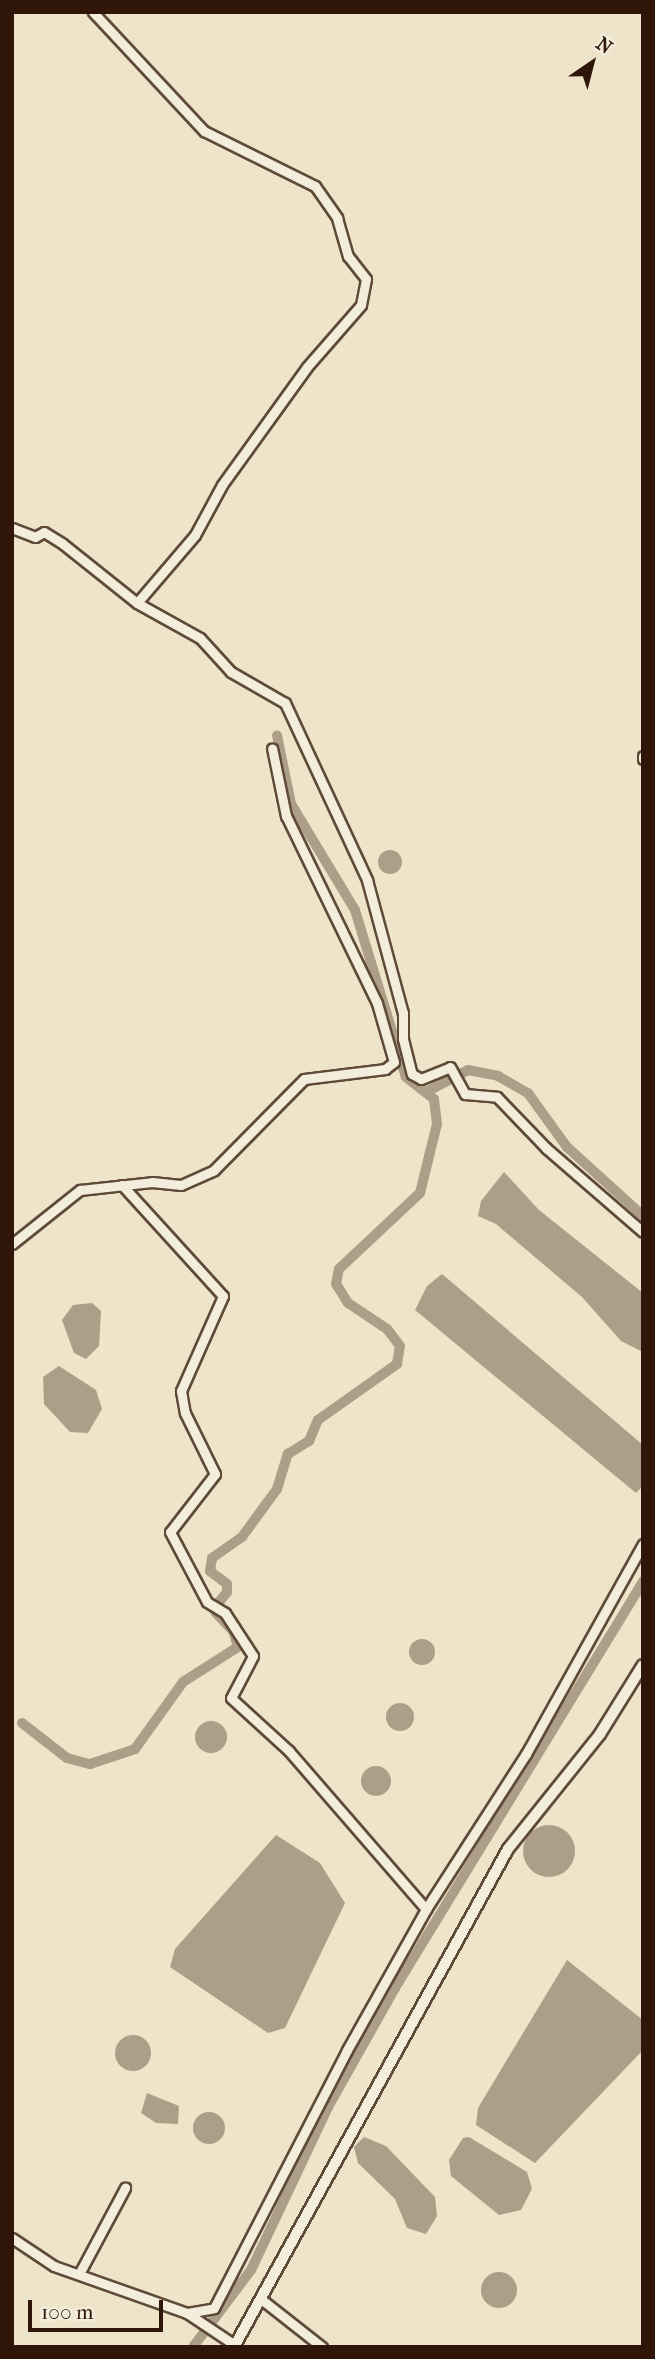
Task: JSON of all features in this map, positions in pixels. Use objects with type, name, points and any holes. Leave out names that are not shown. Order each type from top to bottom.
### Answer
[{"type":"street","points":[[93,12],[204,131],[315,186],[337,218],[341,243],[366,279],[361,305],[307,367],[222,485],[195,535],[136,603]]},
{"type":"street","points":[[12,528],[35,537],[44,532],[136,603],[200,638],[231,672],[285,703],[367,880],[403,1013],[403,1039],[412,1074],[421,1079],[450,1068],[465,1094],[497,1097],[546,1149],[643,1232]]},
{"type":"street","points":[[12,1244],[70,1195],[122,1185],[181,1185],[231,1155],[304,1079],[385,1069],[394,1062],[377,1003],[286,816],[272,748]]},
{"type":"street","points":[[122,1185],[223,1296],[181,1391],[185,1413],[215,1474],[170,1532],[207,1602],[233,1623],[253,1656],[230,1698],[289,1751],[426,1909]]},
{"type":"street","points":[[187,2314],[214,2308],[231,2280],[322,2096],[426,1909],[526,1754],[643,1544]]},
{"type":"street","points":[[12,2238],[54,2266],[187,2314],[234,2346],[508,1849],[600,1734],[643,1665]]},
{"type":"street","points":[[79,2274],[125,2188]]},
{"type":"street","points":[[261,2299],[321,2347]]},
{"type":"shaded area","points":[[390,850],[399,853],[402,862],[399,871],[390,874],[381,871],[378,862],[381,853]]},
{"type":"shaded area","points":[[504,1172],[539,1210],[643,1293],[643,1352],[621,1341],[582,1297],[496,1224],[478,1216],[481,1201]]},
{"type":"shaded area","points":[[442,1274],[643,1445],[643,1486],[636,1493],[415,1310],[427,1286]]},
{"type":"shaded area","points":[[92,1303],[101,1311],[99,1346],[86,1359],[74,1353],[62,1320],[73,1305]]},
{"type":"shaded area","points":[[59,1366],[96,1390],[102,1409],[88,1433],[70,1432],[44,1404],[43,1377]]},
{"type":"shaded area","points":[[422,1639],[431,1643],[435,1652],[431,1661],[422,1665],[413,1661],[409,1652],[413,1643]]},
{"type":"shaded area","points":[[400,1703],[410,1707],[414,1717],[410,1727],[400,1731],[390,1727],[386,1717],[390,1707]]},
{"type":"shaded area","points":[[211,1721],[223,1725],[227,1737],[223,1749],[211,1753],[199,1749],[195,1737],[199,1725]]},
{"type":"shaded area","points":[[376,1766],[382,1767],[390,1775],[390,1787],[382,1795],[376,1796],[370,1795],[362,1787],[361,1781],[362,1775],[370,1767]]},
{"type":"shaded area","points":[[549,1825],[559,1827],[567,1833],[573,1841],[573,1861],[567,1869],[559,1875],[549,1877],[539,1875],[531,1869],[525,1861],[523,1851],[525,1841],[531,1833],[539,1827]]},
{"type":"shaded area","points":[[276,1835],[320,1863],[345,1903],[285,2028],[268,2033],[170,1967],[175,1949]]},
{"type":"shaded area","points":[[567,1960],[643,2020],[643,2050],[535,2163],[476,2125],[478,2108]]},
{"type":"shaded area","points":[[133,2035],[146,2040],[151,2053],[146,2066],[133,2071],[120,2066],[115,2053],[120,2040]]},
{"type":"shaded area","points":[[147,2093],[179,2106],[178,2124],[156,2123],[141,2113]]},
{"type":"shaded area","points":[[209,2112],[221,2116],[225,2128],[221,2140],[209,2144],[197,2140],[193,2128],[197,2116]]},
{"type":"shaded area","points":[[364,2137],[386,2146],[435,2197],[437,2216],[426,2234],[407,2228],[395,2199],[358,2163],[354,2147]]},
{"type":"shaded area","points":[[469,2137],[527,2172],[532,2189],[521,2210],[499,2215],[451,2176],[449,2160],[463,2138]]},
{"type":"shaded area","points":[[499,2272],[511,2278],[517,2290],[511,2302],[499,2308],[487,2302],[481,2290],[487,2278]]},
{"type":"waterway","points":[[215,1607],[227,1592],[227,1584],[210,1571],[212,1558],[242,1537],[277,1489],[288,1454],[309,1441],[318,1420],[397,1364],[400,1346],[387,1329],[348,1303],[336,1284],[339,1269],[420,1193],[437,1124],[434,1099],[406,1077],[355,910],[291,804],[277,735]]},
{"type":"waterway","points":[[426,1092],[468,1070],[498,1076],[528,1093],[567,1147],[643,1216]]},
{"type":"waterway","points":[[193,2347],[251,2270],[328,2107],[395,1988],[643,1581]]},
{"type":"waterway","points":[[22,1723],[67,1758],[90,1764],[135,1749],[183,1682],[238,1647],[233,1631],[215,1612]]}]
